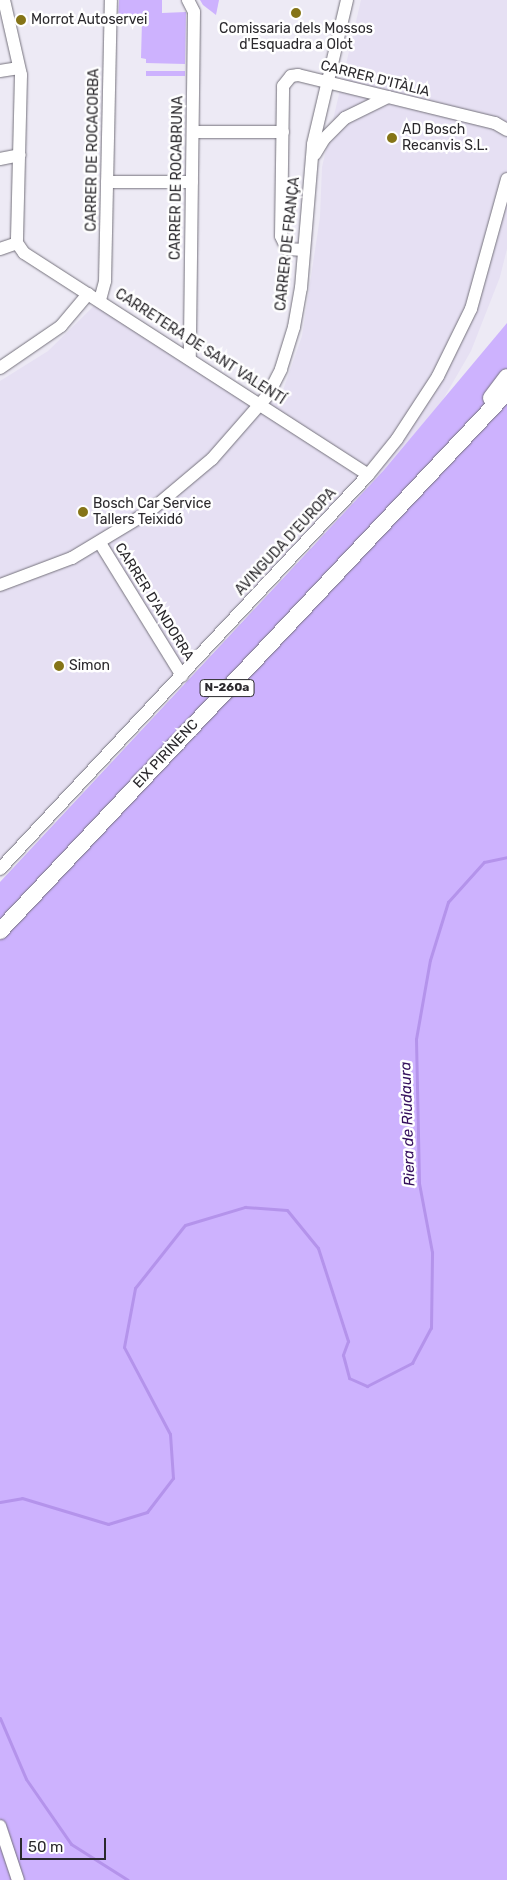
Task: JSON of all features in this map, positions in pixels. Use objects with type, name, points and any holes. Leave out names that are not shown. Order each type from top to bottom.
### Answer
[{"type":"main road","name":"EIX PIRINENC","points":[[454,445],[507,377]]},
{"type":"main road","name":"EIX PIRINENC","points":[[0,932],[454,445],[507,392]]},
{"type":"street","points":[[0,249],[17,243],[20,155],[19,68],[4,0]]},
{"type":"street","name":"CARRER DE ROCACORBA","points":[[100,300],[105,281],[111,0]]},
{"type":"street","name":"CARRER DE ROCABRUNA","points":[[188,0],[194,12],[190,359]]},
{"type":"street","name":"CARRER DE FRANÇA","points":[[0,585],[72,558],[100,543],[150,511],[199,472],[260,405],[274,384],[286,354],[297,308],[311,164],[326,82],[346,0]]},
{"type":"street","points":[[0,71],[19,68]]},
{"type":"street","name":"CARRER D'ITÀLIA","points":[[304,250],[290,250],[282,240],[283,86],[286,80],[298,75],[503,126]]},
{"type":"street","points":[[311,164],[324,139],[338,124],[388,97]]},
{"type":"street","points":[[193,132],[283,132]]},
{"type":"street","points":[[0,159],[20,155]]},
{"type":"street","name":"AVINGUDA D'EUROPA","points":[[0,870],[368,475],[411,418],[454,347],[481,283],[507,180]]},
{"type":"street","points":[[107,182],[192,182]]},
{"type":"street","name":"CARRETERA DE SANT VALENTÍ","points":[[17,243],[24,253],[100,300],[368,475]]},
{"type":"street","points":[[0,368],[61,326],[88,294]]},
{"type":"street","name":"CARRER D'ANDORRA","points":[[100,543],[182,676]]},
{"type":"street","points":[[0,1826],[18,1880]]},
{"type":"shaded area","points":[[119,0],[162,0],[162,13],[186,12],[185,64],[146,63],[146,59],[141,58],[142,21],[118,21]]},
{"type":"shaded area","points":[[200,0],[219,0],[216,15],[203,5]]},
{"type":"shaded area","points":[[361,0],[507,0],[507,249],[500,277],[471,351],[441,403],[327,545],[318,538],[0,877],[0,381],[48,351],[100,300],[266,405],[282,393],[302,336],[320,217],[322,167]]},
{"type":"shaded area","points":[[146,71],[185,71],[185,76],[146,76]]},
{"type":"shaded area","points":[[507,323],[507,1880],[0,1880],[0,882],[384,470]]},
{"type":"waterway","name":"Riera de Riudaura","points":[[0,1502],[22,1498],[108,1524],[147,1512],[173,1478],[170,1434],[124,1347],[135,1288],[185,1225],[245,1207],[287,1210],[318,1248],[348,1341],[343,1355],[349,1378],[367,1386],[412,1363],[431,1328],[432,1252],[419,1183],[416,1039],[430,960],[448,902],[484,862],[507,857]]},
{"type":"waterway","name":"Riera de Riudaura","points":[[0,1718],[26,1779],[71,1844],[128,1880]]},
{"type":"place","name":"Comissaria dels Mossos d'Esquadra a Olot","points":[[296,13]]},
{"type":"place","name":"Morrot Autoservei","points":[[21,20]]},
{"type":"place","name":"AD Bosch Recanvis S.L.","points":[[392,138]]},
{"type":"place","name":"Bosch Car Service Tallers Teixidó","points":[[83,512]]},
{"type":"place","name":"Simon","points":[[59,666]]}]
